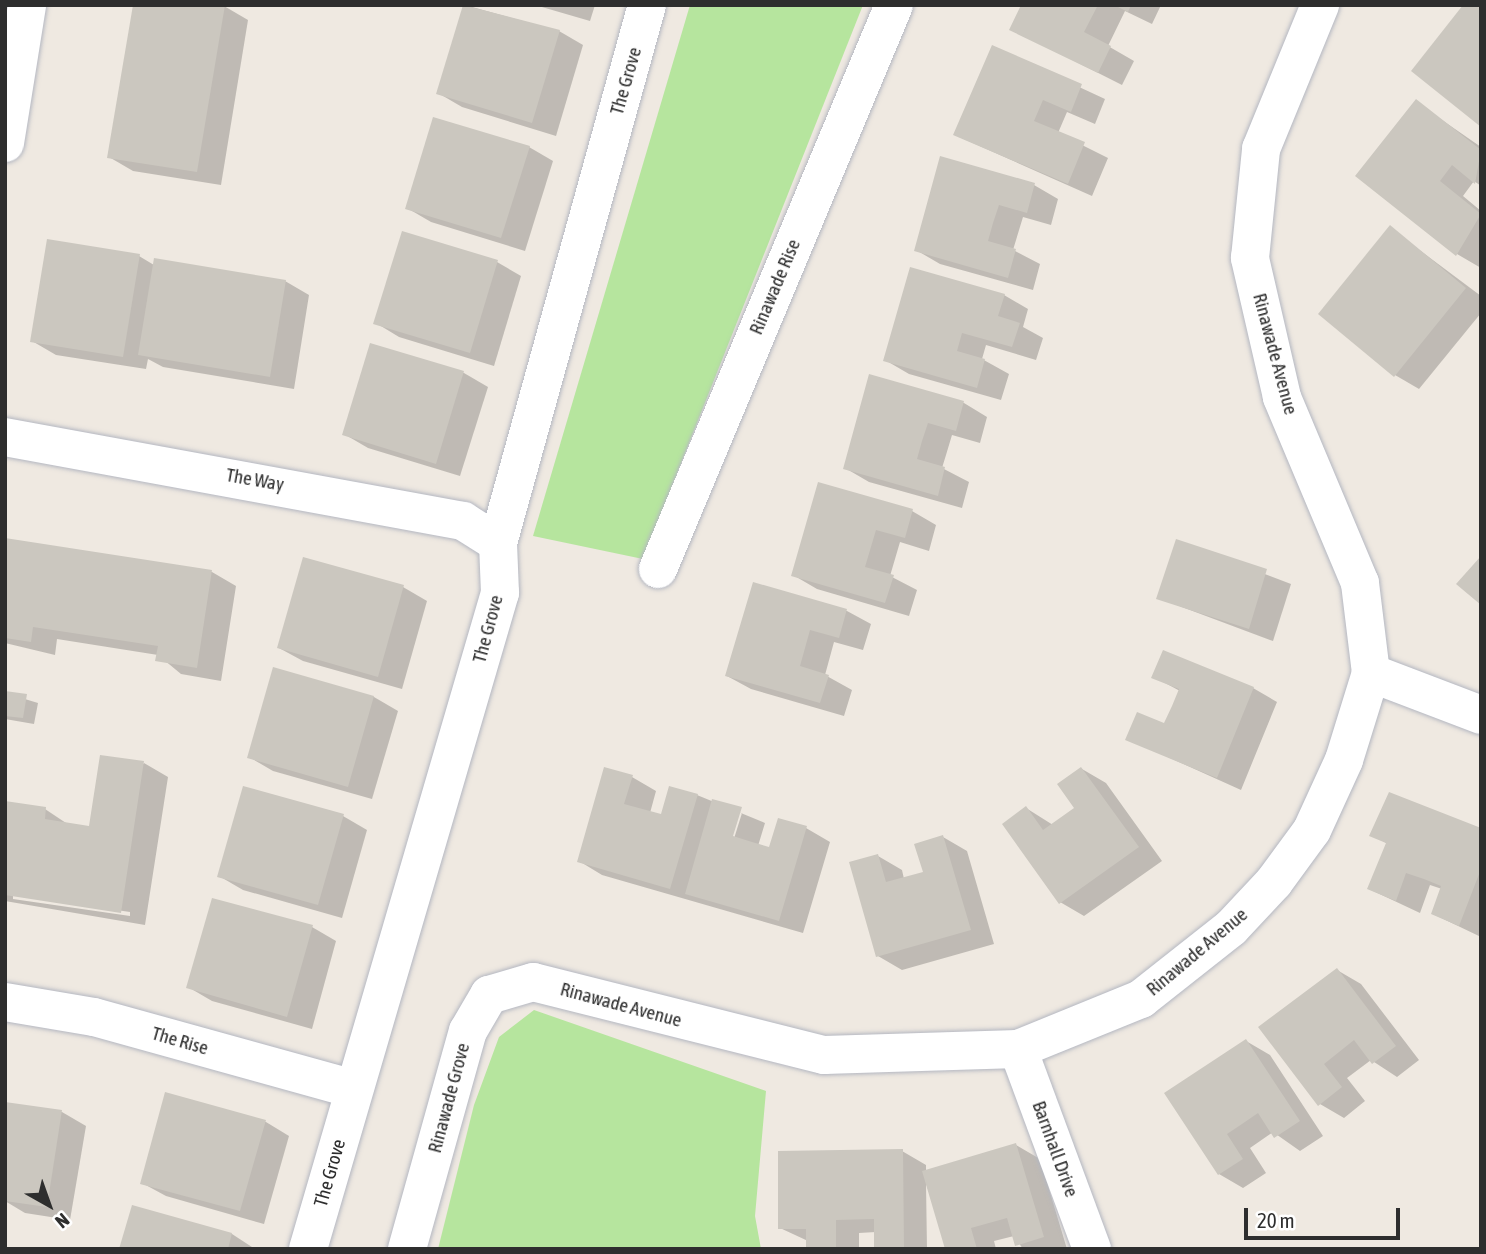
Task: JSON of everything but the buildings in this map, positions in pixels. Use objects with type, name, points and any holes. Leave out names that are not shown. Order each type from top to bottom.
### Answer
[{"type":"street","points":[[5,143],[27,5]]},
{"type":"street","name":"The Grove","points":[[308,1249],[500,593],[498,543],[647,5]]},
{"type":"street","name":"Rinawade Rise","points":[[657,569],[894,5]]},
{"type":"street","name":"Rinawade Avenue","points":[[533,982],[824,1055],[1018,1049],[1141,999],[1240,919],[1312,830],[1344,760],[1371,673],[1360,583],[1282,397],[1250,258],[1261,149],[1320,5]]},
{"type":"street","name":"The Way","points":[[5,437],[449,518],[498,543]]},
{"type":"street","points":[[1371,673],[1481,715]]},
{"type":"street","name":"Rinawade Grove","points":[[407,1249],[468,1031],[489,995],[533,982]]},
{"type":"street","name":"The Rise","points":[[5,1002],[94,1017],[353,1089]]},
{"type":"street","name":"Barnhall Drive","points":[[1018,1049],[1092,1249]]},
{"type":"green space","points":[[690,5],[863,5],[643,559],[533,536]]},
{"type":"green space","points":[[534,1010],[766,1091],[755,1216],[761,1249],[438,1249],[474,1105],[499,1037]]}]
